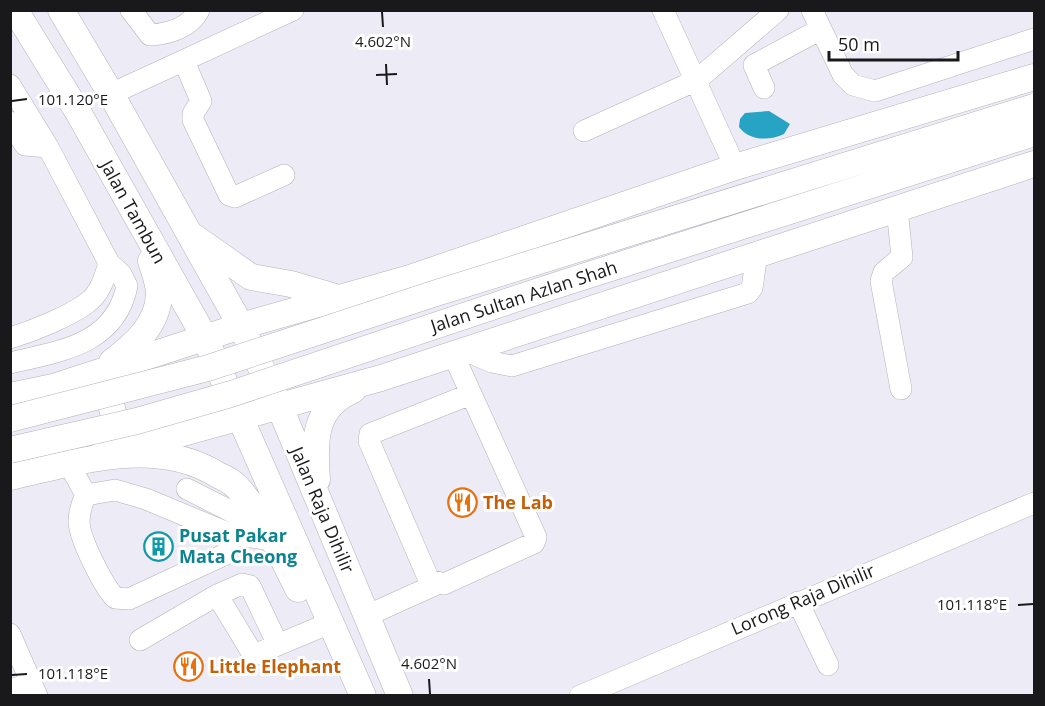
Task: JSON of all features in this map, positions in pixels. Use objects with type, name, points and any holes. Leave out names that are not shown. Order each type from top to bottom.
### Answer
[{"type":"main road","name":"Jalan Tambun","points":[[15,10],[78,112],[205,338],[240,419]]},
{"type":"main road","points":[[61,10],[111,94],[241,326],[244,372],[240,419]]},
{"type":"main road","points":[[53,387],[241,326],[381,287],[735,167],[1035,77]]},
{"type":"main road","name":"Jalan Sultan Azlan Shah","points":[[10,420],[218,365],[433,294],[1035,107]]},
{"type":"main road","name":"Jalan Sultan Azlan Shah","points":[[10,450],[136,421],[231,394],[548,288],[1035,133]]},
{"type":"main road","points":[[10,477],[85,460],[240,419],[279,405],[390,375],[1035,164]]},
{"type":"main road","points":[[187,231],[251,277],[291,284],[342,299]]},
{"type":"main road","points":[[98,373],[138,341],[151,323],[159,294],[146,236]]},
{"type":"main road","points":[[381,287],[352,310],[340,334],[344,350],[362,368],[390,375]]},
{"type":"main road","name":"Jalan Raja Dihilir","points":[[241,326],[279,405],[400,696]]},
{"type":"main road","points":[[205,338],[279,405]]},
{"type":"main road","points":[[319,504],[315,435],[326,410],[338,396],[390,375]]},
{"type":"main road","points":[[10,396],[88,380],[109,398],[115,422],[111,444],[85,460]]},
{"type":"main road","name":"Jalan Raja Dihilir","points":[[240,419],[363,696]]},
{"type":"main road","points":[[85,460],[159,455],[197,462],[235,485],[261,517],[353,696]]},
{"type":"street","points":[[131,10],[150,35],[165,34],[180,28],[199,10]]},
{"type":"street","points":[[111,94],[293,10]]},
{"type":"street","points":[[663,10],[735,167]]},
{"type":"street","points":[[584,131],[697,80],[778,10]]},
{"type":"street","points":[[764,88],[754,65],[816,20],[843,75],[853,85],[875,91],[1035,39]]},
{"type":"street","points":[[180,28],[201,101],[193,114],[193,120],[229,195],[235,197],[284,175]]},
{"type":"street","points":[[10,85],[48,147],[109,263],[121,273],[127,286],[117,316],[100,332],[75,347],[10,363]]},
{"type":"street","points":[[10,122],[25,145],[48,147]]},
{"type":"street","points":[[897,209],[902,257],[884,272],[881,281],[901,389]]},
{"type":"street","points":[[459,352],[512,366],[748,293],[752,288],[758,254]]},
{"type":"street","points":[[10,338],[27,333],[88,303],[104,282],[109,263]]},
{"type":"street","points":[[607,304],[619,333]]},
{"type":"street","points":[[521,332],[532,360]]},
{"type":"street","points":[[366,616],[534,543],[536,537],[471,393],[459,352]]},
{"type":"street","points":[[436,584],[429,580],[369,441],[370,434],[471,393]]},
{"type":"street","points":[[85,460],[86,495],[79,521],[81,534],[106,587],[115,598],[129,599],[226,554],[230,546],[230,534]]},
{"type":"street","points":[[187,489],[270,535]]},
{"type":"street","points":[[86,495],[115,490],[146,499],[230,534],[270,535]]},
{"type":"street","name":"Lorong Raja Dihilir","points":[[580,696],[1032,499]]},
{"type":"street","points":[[140,640],[217,595],[242,584],[250,586],[278,645]]},
{"type":"street","points":[[217,595],[250,651],[256,654],[318,628]]},
{"type":"street","points":[[798,602],[828,665]]},
{"type":"street","points":[[10,634],[34,689],[10,690]]},
{"type":"water","points":[[769,111],[790,124],[784,134],[772,138],[760,138],[748,135],[739,127],[740,119],[745,113]]},
{"type":"place","name":"The Lab","points":[[462,503]]},
{"type":"place","name":"Pusat Pakar Mata Cheong","points":[[158,546]]},
{"type":"place","name":"Little Elephant","points":[[188,667]]}]
